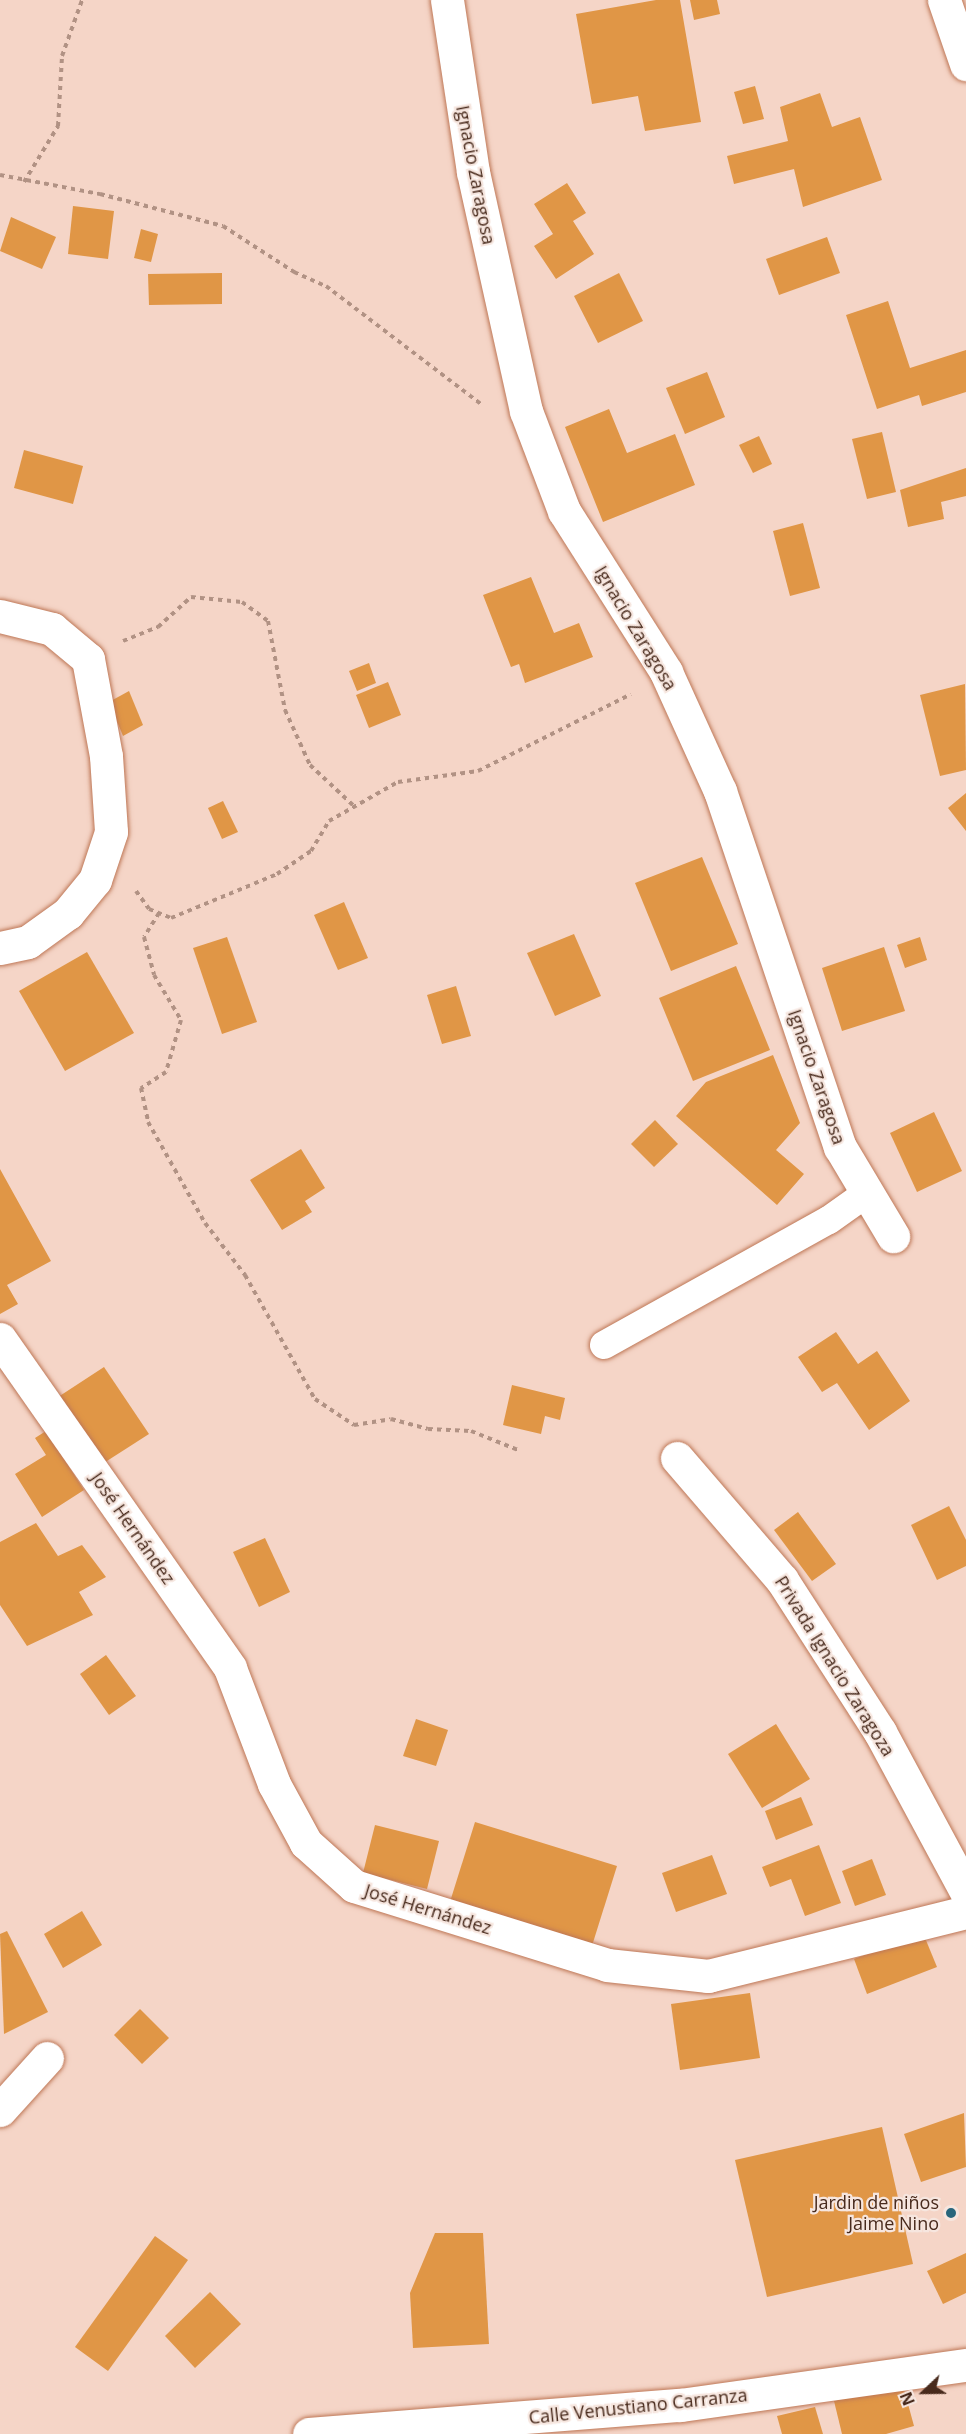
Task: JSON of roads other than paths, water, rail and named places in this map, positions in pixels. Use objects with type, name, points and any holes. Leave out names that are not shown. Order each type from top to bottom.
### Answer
[{"type":"street","name":"Ignacio Zaragosa","points":[[447,0],[473,172],[526,411],[564,511],[666,672],[720,791],[840,1147],[893,1236]]},
{"type":"street","points":[[944,0],[966,64]]},
{"type":"street","points":[[0,616],[52,629],[88,659],[106,756],[111,832],[95,880],[68,913],[28,942],[0,948]]},
{"type":"street","name":"José Hernández","points":[[0,1339],[230,1668],[274,1784],[306,1843],[354,1886],[607,1965],[708,1976],[966,1912]]},
{"type":"street","name":"Privada Ignacio Zaragoza","points":[[677,1458],[783,1580],[880,1732],[966,1892]]},
{"type":"street","points":[[0,2110],[47,2058]]},
{"type":"street","name":"Calle Venustiano Carranza","points":[[309,2434],[367,2433],[680,2405],[966,2365]]},
{"type":"lane","points":[[604,1345],[829,1220],[867,1193]]},
{"type":"place","name":"Jardin de niños Jaime Nino","points":[[951,2213]]}]
